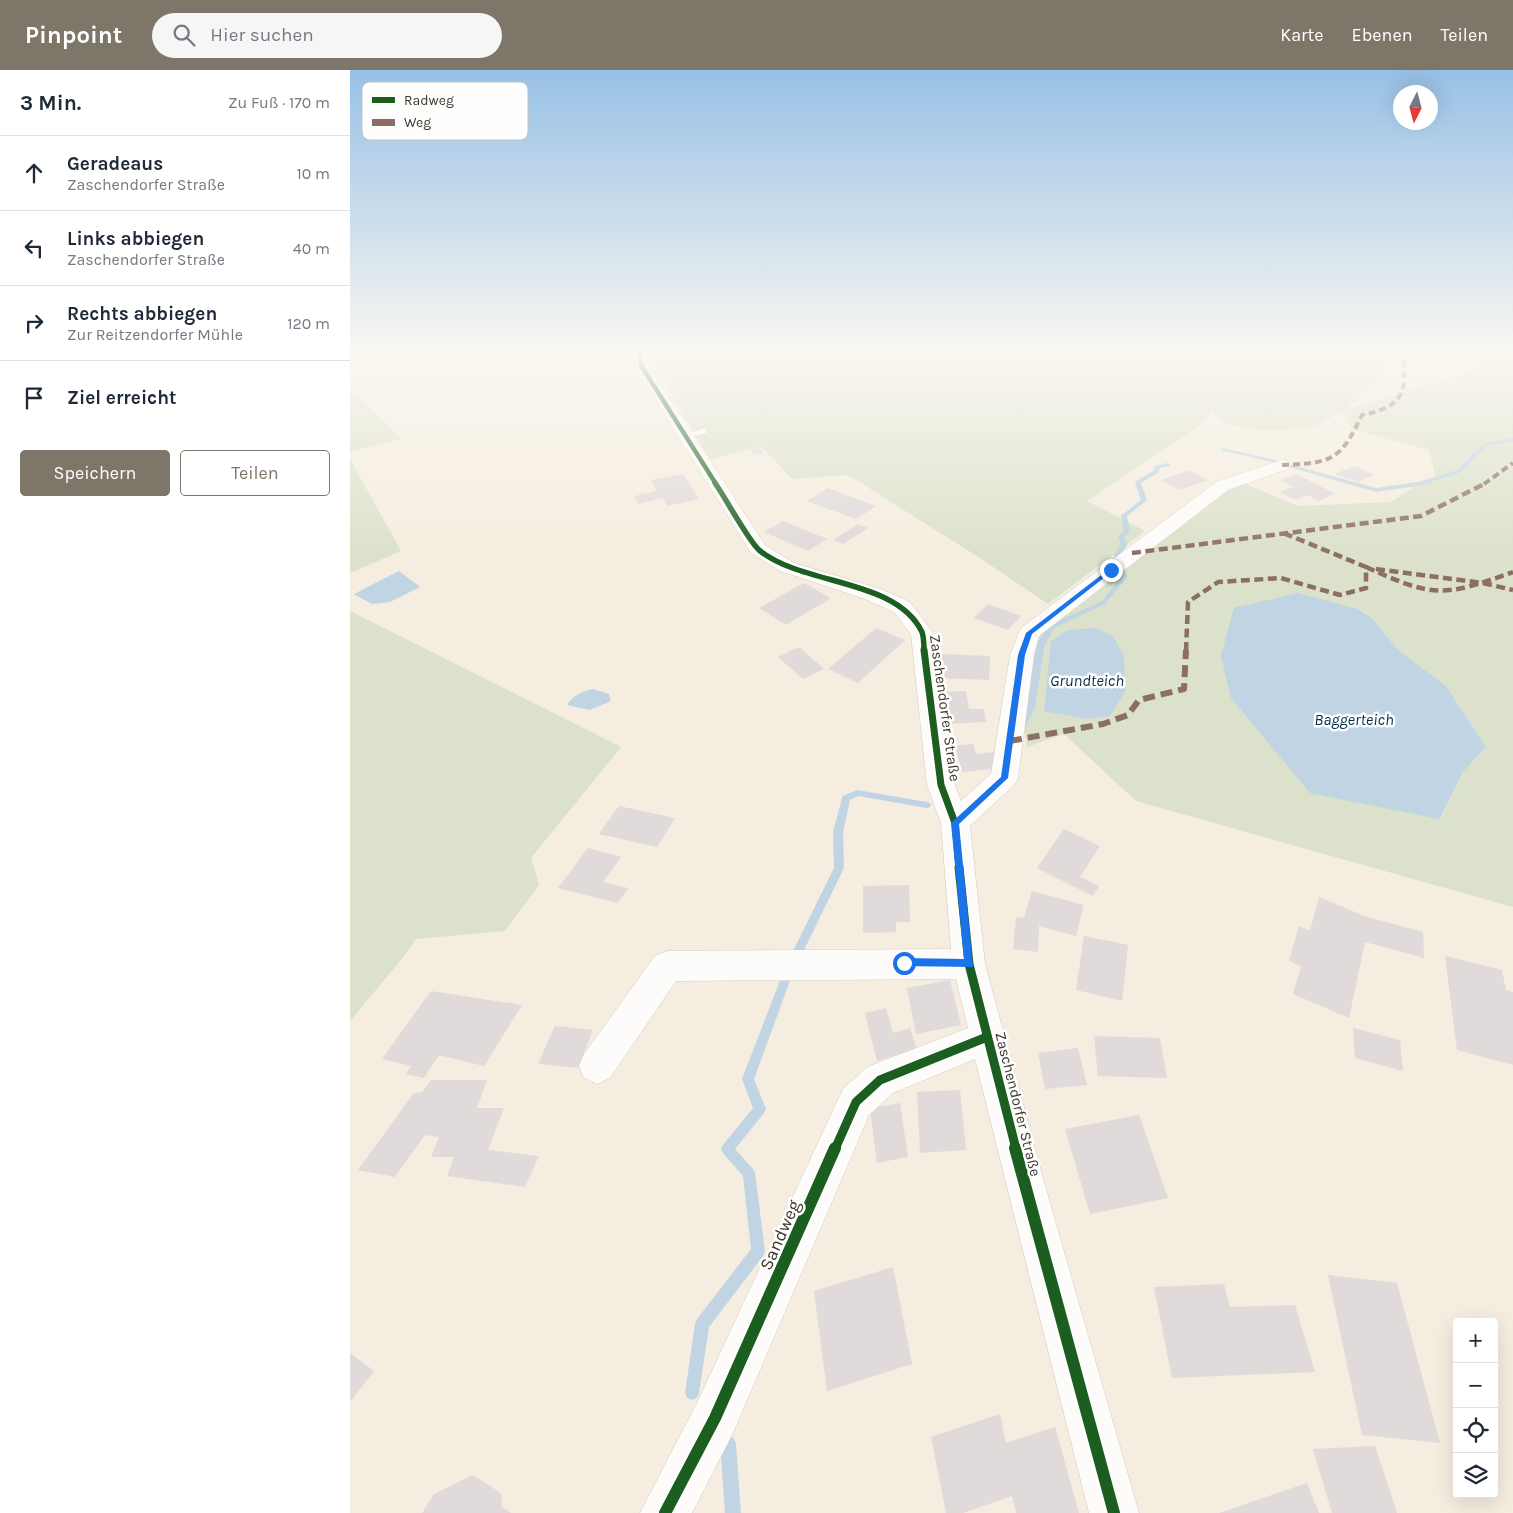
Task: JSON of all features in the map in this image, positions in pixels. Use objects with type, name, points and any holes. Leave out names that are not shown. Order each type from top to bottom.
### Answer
[{"type":"street","name":"Zaschendorfer Straße","points":[[677,421],[758,550],[787,567],[873,594],[902,607],[922,633],[941,785],[955,823],[970,964],[987,1037],[1114,1513]]},
{"type":"street","points":[[955,823],[1004,778],[1022,655],[1029,633],[1222,486],[1282,465]]},
{"type":"street","points":[[598,1066],[668,966],[970,964]]},
{"type":"street","name":"Sandweg","points":[[665,1513],[722,1402],[856,1102],[880,1080],[987,1037]]},
{"type":"lane","points":[[686,435],[704,432]]},
{"type":"green space","points":[[350,421],[384,421],[402,439],[350,452]]},
{"type":"green space","points":[[687,421],[1204,421],[1087,501],[1145,531],[1048,604],[980,558],[848,475],[792,479],[761,446],[710,460]]},
{"type":"green space","points":[[1222,421],[1325,421],[1315,427],[1265,431]]},
{"type":"green space","points":[[1349,421],[1513,421],[1513,907],[1136,801],[1064,734],[1027,747],[1023,714],[1036,636],[1176,520],[1241,482],[1298,506],[1391,502],[1419,484],[1436,478],[1429,450],[1354,430]],"holes":[[[1373,619],[1398,650],[1446,686],[1486,747],[1463,772],[1441,819]]]},
{"type":"green space","points":[[350,459],[401,551],[350,573]]},
{"type":"green space","points":[[350,611],[621,747],[531,858],[539,885],[505,931],[416,939],[350,1021]]},
{"type":"water","points":[[399,571],[420,587],[390,602],[372,604],[354,594]]},
{"type":"water","name":"Baggerteich","points":[[1298,593],[1357,609],[1373,619],[1398,650],[1446,686],[1486,747],[1463,772],[1440,819],[1310,793],[1231,698],[1221,656],[1234,608]]},
{"type":"water","name":"Grundteich","points":[[1095,628],[1113,636],[1124,656],[1125,692],[1110,716],[1087,719],[1044,711],[1051,641],[1068,630]]},
{"type":"water","points":[[593,689],[609,694],[611,701],[590,710],[567,705],[575,696]]},
{"type":"building","points":[[759,447],[764,454],[754,455],[750,449]]},
{"type":"building","points":[[1355,466],[1374,475],[1358,482],[1334,474]]},
{"type":"building","points":[[1189,470],[1208,480],[1179,490],[1161,480]]},
{"type":"building","points":[[683,474],[699,499],[667,506],[663,498],[638,504],[634,496],[657,491],[651,480]]},
{"type":"building","points":[[1296,474],[1336,494],[1319,501],[1307,495],[1295,500],[1280,492],[1293,487],[1280,480]]},
{"type":"building","points":[[828,488],[876,506],[856,519],[807,501]]},
{"type":"building","points":[[783,521],[827,539],[808,551],[764,532]]},
{"type":"building","points":[[858,524],[868,528],[843,544],[833,540]]},
{"type":"building","points":[[804,583],[831,598],[786,625],[759,608]]},
{"type":"building","points":[[988,604],[1021,616],[1008,630],[974,618]]},
{"type":"building","points":[[876,628],[905,640],[858,683],[828,669]]},
{"type":"building","points":[[799,647],[824,669],[803,679],[778,657]]},
{"type":"building","points":[[942,654],[990,656],[989,680],[940,678]]},
{"type":"building","points":[[966,691],[969,709],[984,709],[986,722],[944,724],[940,692]]},
{"type":"building","points":[[973,744],[976,754],[995,752],[1000,768],[962,772],[955,746]]},
{"type":"building","points":[[619,806],[675,818],[657,847],[599,834]]},
{"type":"building","points":[[1064,829],[1100,846],[1080,877],[1099,886],[1093,896],[1037,868]]},
{"type":"building","points":[[588,848],[621,857],[603,882],[628,888],[618,903],[558,888]]},
{"type":"building","points":[[909,885],[910,922],[896,922],[896,932],[863,933],[863,886]]},
{"type":"building","points":[[1032,891],[1084,905],[1076,936],[1039,926],[1038,952],[1013,949],[1016,917],[1024,918]]},
{"type":"building","points":[[1319,897],[1367,917],[1423,932],[1424,958],[1365,942],[1349,1018],[1293,994],[1301,966],[1289,961],[1299,926],[1310,931]]},
{"type":"building","points":[[1084,936],[1128,945],[1122,1001],[1076,990]]},
{"type":"building","points":[[1445,956],[1502,970],[1506,990],[1513,992],[1513,1065],[1457,1050]]},
{"type":"building","points":[[950,980],[961,1025],[916,1034],[907,988]]},
{"type":"building","points":[[431,991],[522,1005],[484,1066],[439,1055],[424,1078],[406,1074],[411,1066],[382,1059]]},
{"type":"building","points":[[886,1008],[893,1033],[910,1028],[917,1049],[877,1061],[865,1013]]},
{"type":"building","points":[[555,1026],[593,1030],[578,1068],[538,1064]]},
{"type":"building","points":[[1353,1028],[1400,1040],[1403,1071],[1355,1058]]},
{"type":"building","points":[[1094,1036],[1160,1038],[1167,1078],[1098,1076]]},
{"type":"building","points":[[1078,1048],[1087,1085],[1045,1089],[1038,1053]]},
{"type":"building","points":[[431,1080],[487,1080],[477,1108],[504,1108],[488,1150],[539,1156],[525,1187],[447,1176],[454,1157],[431,1157],[439,1137],[425,1135],[395,1177],[358,1170],[413,1094],[422,1092]]},
{"type":"building","points":[[960,1090],[966,1150],[920,1153],[917,1092]]},
{"type":"building","points":[[900,1103],[908,1157],[877,1163],[870,1108]]},
{"type":"building","points":[[1139,1115],[1168,1198],[1090,1214],[1065,1129]]},
{"type":"building","points":[[893,1267],[912,1364],[827,1391],[814,1291]]},
{"type":"building","points":[[1328,1275],[1397,1283],[1440,1443],[1362,1435]]},
{"type":"building","points":[[1224,1284],[1230,1307],[1295,1305],[1315,1372],[1172,1378],[1154,1287]]},
{"type":"building","points":[[350,1353],[374,1371],[350,1402]]},
{"type":"building","points":[[1000,1414],[1006,1443],[1055,1427],[1079,1513],[1016,1513],[1012,1496],[963,1513],[946,1513],[931,1437]]},
{"type":"building","points":[[1375,1446],[1397,1513],[1332,1513],[1313,1449]]},
{"type":"building","points":[[473,1475],[501,1493],[502,1507],[511,1513],[422,1513],[434,1494]]},
{"type":"building","points":[[1307,1483],[1319,1513],[1219,1513]]},
{"type":"waterway","points":[[1223,450],[1269,460],[1376,490],[1419,484],[1460,471],[1487,444],[1513,440]]},
{"type":"waterway","points":[[1022,725],[1031,708],[1040,647],[1051,627],[1103,603],[1124,577],[1117,555],[1124,545],[1121,536],[1127,532],[1124,516],[1144,500],[1138,482],[1156,472],[1157,467],[1167,465]]},
{"type":"waterway","points":[[798,951],[839,868],[838,832],[846,798],[857,793],[927,805]]},
{"type":"waterway","points":[[692,1393],[702,1324],[758,1251],[749,1173],[727,1149],[760,1109],[748,1079],[786,978]]},
{"type":"waterway","points":[[728,1443],[733,1513]]},
{"type":"marked path","points":[[1282,465],[1306,464],[1330,459],[1343,450],[1359,421]]},
{"type":"marked path","points":[[1132,553],[1421,516],[1483,485],[1513,463]]},
{"type":"marked path","points":[[1010,741],[1103,724],[1128,715],[1139,700],[1184,689],[1188,602],[1218,582],[1281,578],[1340,595],[1366,588],[1366,567],[1281,532]]},
{"type":"marked path","points":[[1366,567],[1411,587],[1439,592],[1486,582],[1513,572]]},
{"type":"marked path","points":[[1376,569],[1483,583],[1513,590]]},
{"type":"cycle path","points":[[676,421],[758,549],[787,567],[873,594],[902,607],[922,633],[941,785],[955,823],[969,964],[1024,1182],[1114,1513]]},
{"type":"cycle path","points":[[665,1513],[715,1418],[856,1102],[880,1080],[987,1037]]},
{"type":"route","points":[[904,963],[970,964],[955,823],[1004,778],[1022,655],[1029,633],[1111,570]]}]
